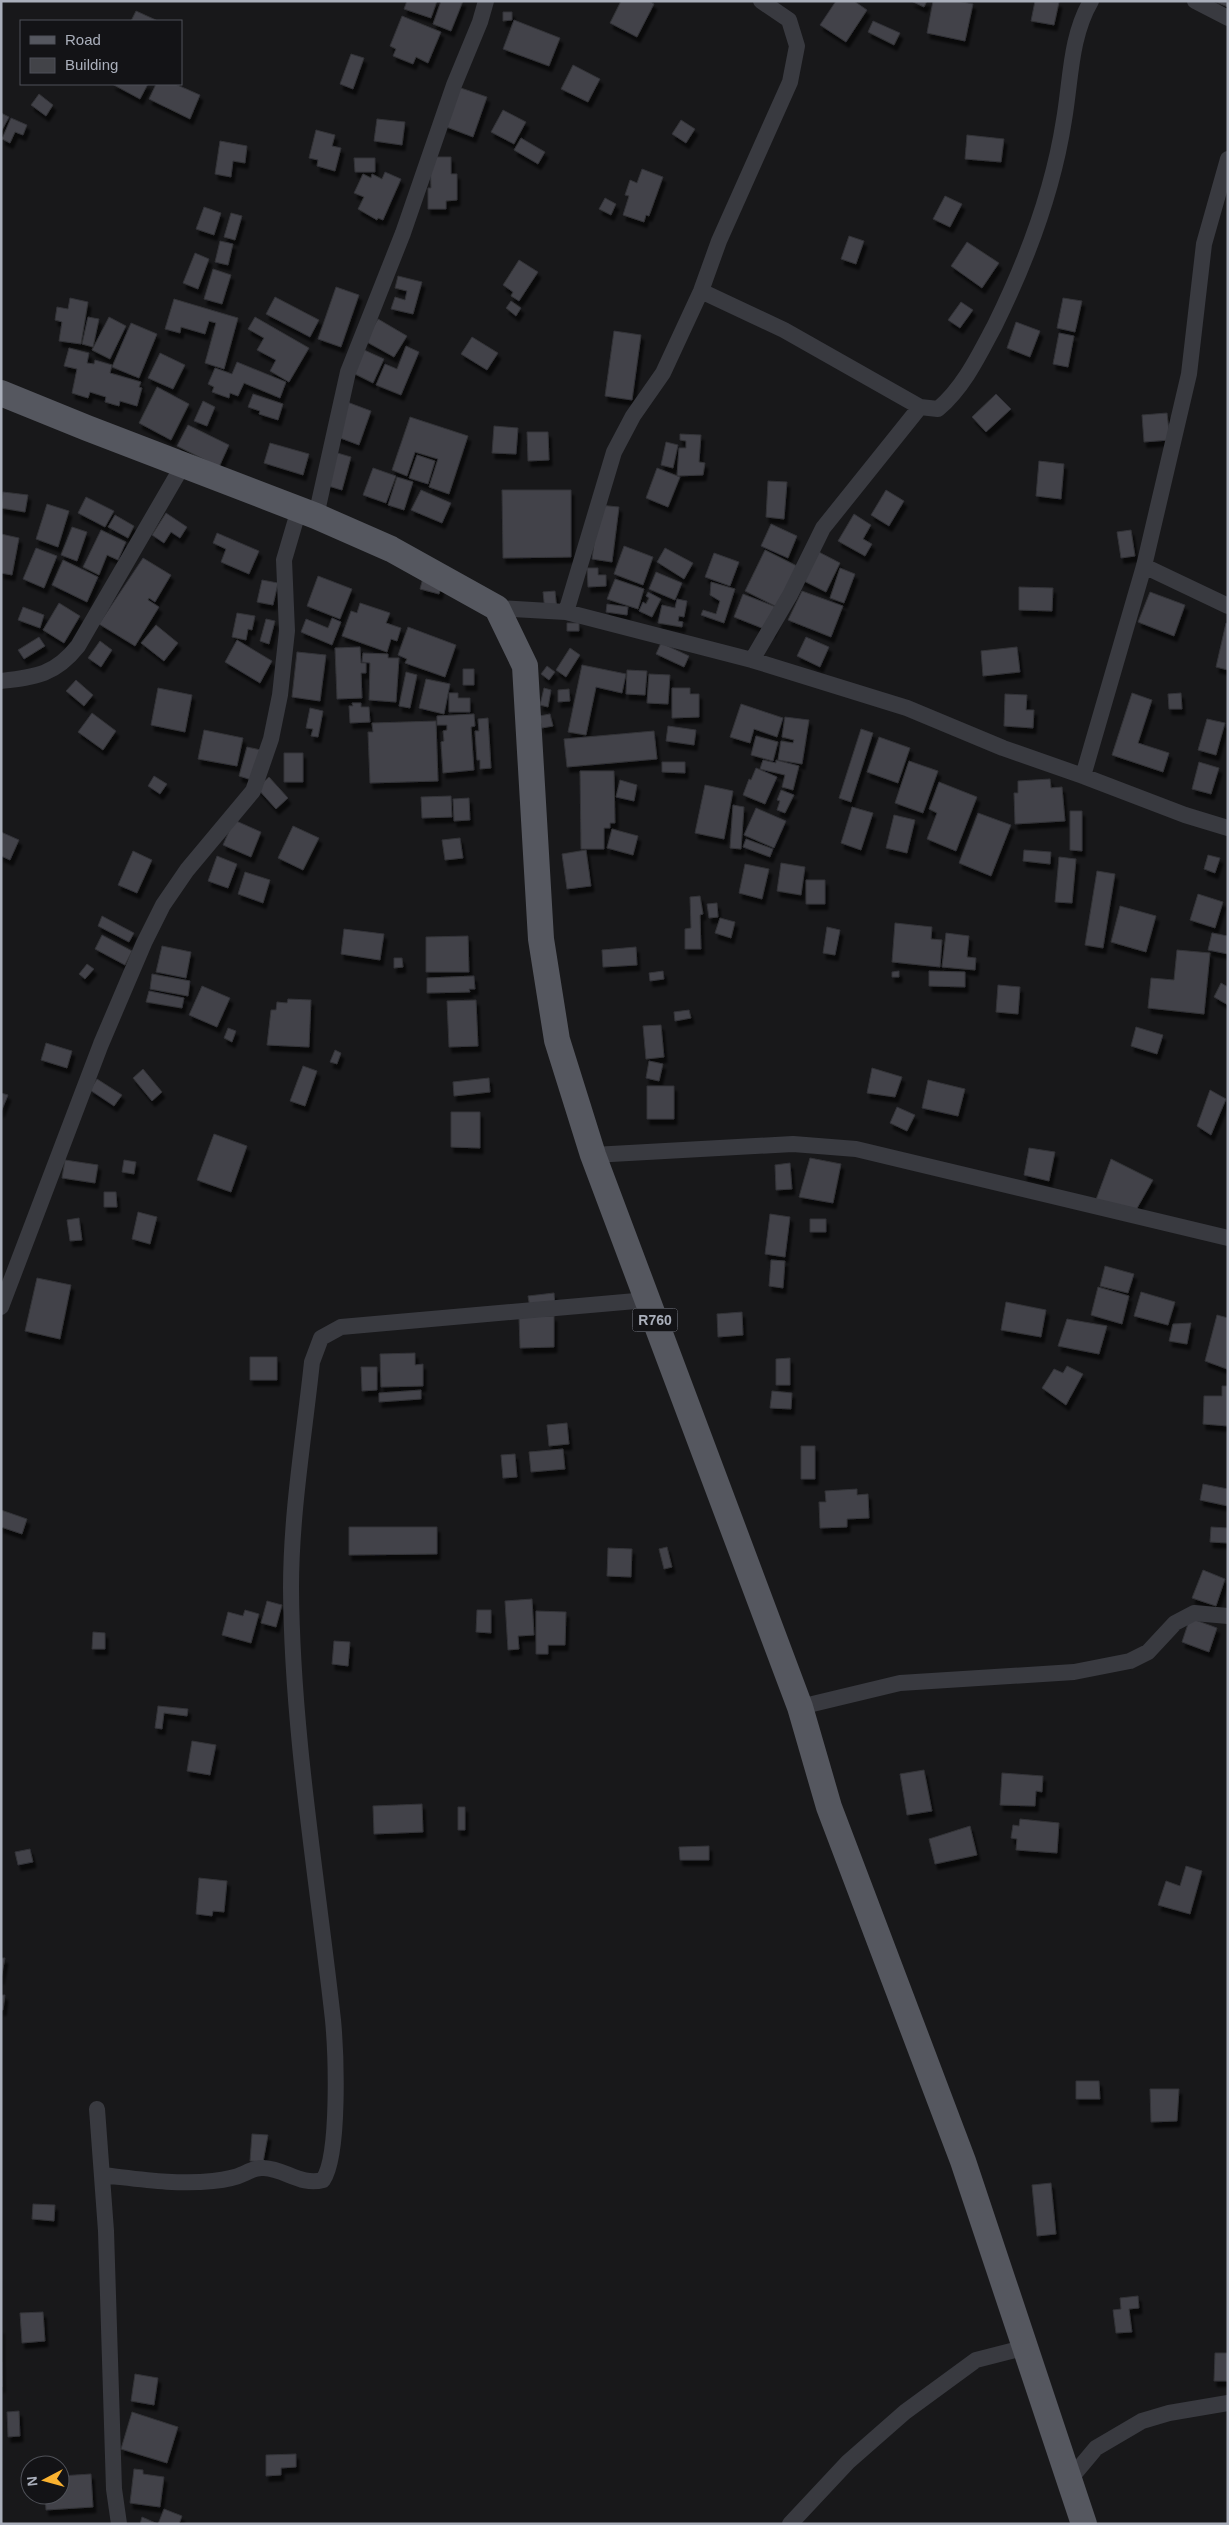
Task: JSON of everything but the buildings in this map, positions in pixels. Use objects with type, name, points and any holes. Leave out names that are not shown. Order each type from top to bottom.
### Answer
[{"type":"main road","points":[[1,392],[307,513],[391,549],[497,608]]},
{"type":"main road","name":"R760","points":[[497,608],[525,666],[541,939],[557,1040],[593,1156],[800,1707],[829,1807],[963,2161],[1023,2348],[1070,2479],[1084,2524]]},
{"type":"street","points":[[1,1307],[101,1044],[144,943],[163,905],[187,870],[253,791],[271,739],[280,695],[287,631],[284,560],[307,513],[348,372],[403,233],[454,84],[480,22],[486,1]]},
{"type":"street","points":[[566,612],[614,452],[633,416],[663,373],[701,291],[727,223],[790,82],[796,46],[789,20],[761,1]]},
{"type":"street","points":[[701,291],[792,334],[920,407],[938,409],[955,394],[982,350],[1014,285],[1043,209],[1056,164],[1075,40],[1091,1]]},
{"type":"street","points":[[1195,1],[1228,18]]},
{"type":"street","points":[[1083,776],[1144,566],[1189,374],[1204,244],[1228,158]]},
{"type":"street","points":[[752,660],[790,595],[822,528],[920,407]]},
{"type":"street","points":[[1,681],[56,669],[78,646],[183,465]]},
{"type":"street","points":[[1144,566],[1228,606]]},
{"type":"street","points":[[497,608],[566,612],[752,660],[907,708],[1003,748],[1083,776],[1148,802],[1228,828]]},
{"type":"street","points":[[593,1156],[793,1144],[856,1149],[1228,1238]]},
{"type":"street","points":[[102,2175],[187,2183],[214,2181],[244,2174],[251,2169],[262,2168],[274,2169],[303,2181],[315,2182],[323,2180],[327,2173],[333,2131],[335,2044],[295,1710],[291,1587],[293,1531],[312,1362],[321,1338],[341,1327],[647,1300]]},
{"type":"street","points":[[800,1707],[900,1683],[1074,1672],[1130,1661],[1148,1652],[1175,1623],[1194,1613],[1228,1616]]},
{"type":"street","points":[[97,2109],[111,2341],[114,2489],[119,2524]]},
{"type":"street","points":[[790,2524],[848,2462],[906,2412],[976,2360],[1023,2348]]},
{"type":"street","points":[[1070,2479],[1096,2448],[1142,2421],[1169,2413],[1228,2403]]}]
